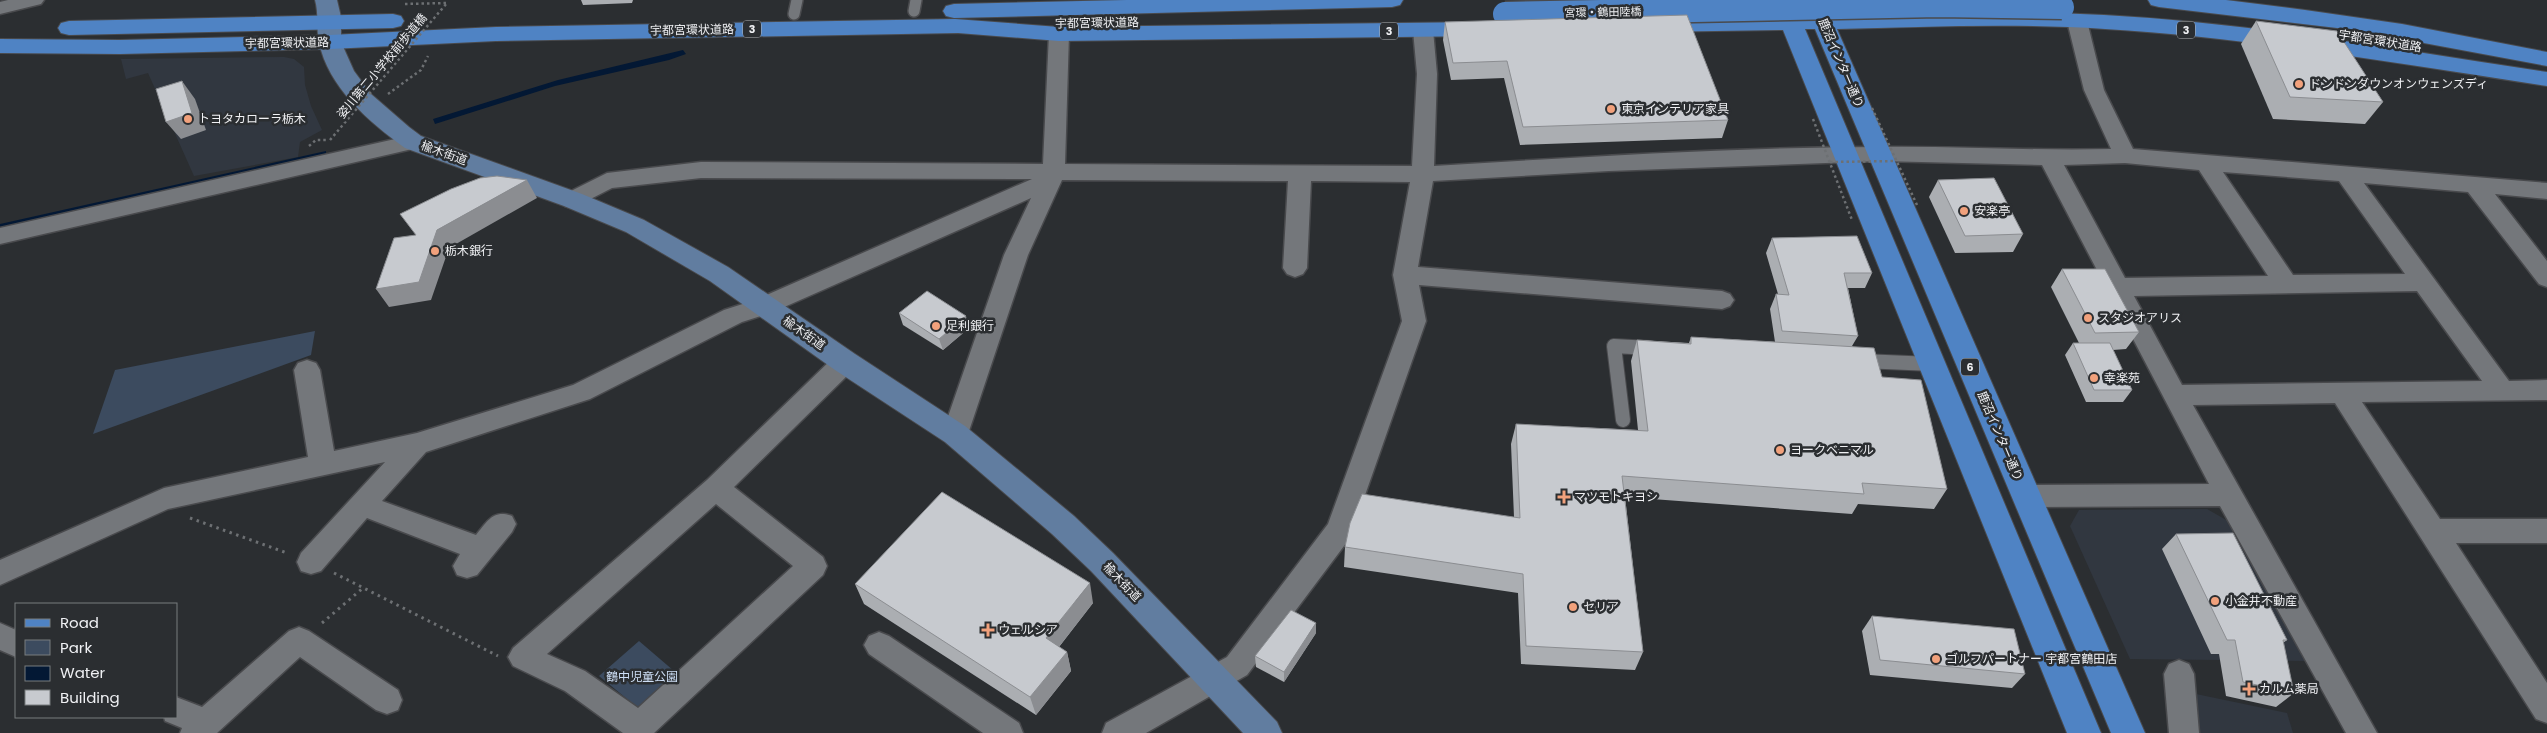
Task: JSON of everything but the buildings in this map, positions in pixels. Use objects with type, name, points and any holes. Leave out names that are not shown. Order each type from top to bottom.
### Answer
[{"type":"main road","name":"3","points":[[983,10],[1050,0]]},
{"type":"main road","name":"宇都宮環状道路","points":[[0,29],[329,21],[796,5],[915,6],[983,10],[1392,0]]},
{"type":"main road","name":"宇都宮環状道路","points":[[2159,0],[2257,10],[2380,28],[2547,59]]},
{"type":"main road","points":[[2283,0],[2385,16],[2514,42],[2547,55]]},
{"type":"main road","name":"宮環・鶴田陸橋","points":[[1504,14],[1939,5],[2069,14]]},
{"type":"main road","name":"3","points":[[955,26],[1059,34],[1422,30],[1818,10],[2013,18],[2069,14],[2266,37],[2547,79]]},
{"type":"main road","name":"鹿沼インター通り","points":[[1818,10],[1888,158],[2026,496],[2128,733]]},
{"type":"main road","points":[[1786,11],[1838,159],[1932,364],[2084,733]]},
{"type":"main road","name":"宇都宮環状道路","points":[[0,46],[120,47],[329,21],[496,34],[1504,14]]},
{"type":"main road","name":"宇都宮環状道路","points":[[2069,14],[2263,24],[2399,43],[2547,74]]},
{"type":"street","points":[[0,8],[34,0]]},
{"type":"street","points":[[2069,14],[2094,90],[2125,156]]},
{"type":"street","name":"楡木街道","points":[[329,21],[347,79],[356,92],[380,118],[413,142],[573,200],[635,226],[719,274],[845,362],[955,434],[1063,524],[1102,562],[1265,733]]},
{"type":"street","points":[[1117,733],[1237,666],[1340,530],[1414,321],[1405,275],[1423,174],[1427,74],[1422,30]]},
{"type":"street","points":[[955,434],[1016,255],[1051,176],[1059,34]]},
{"type":"street","points":[[0,236],[413,142]]},
{"type":"street","points":[[573,200],[607,181],[701,170],[1051,176],[1300,173],[1423,174],[1609,163],[2125,156],[2547,191]]},
{"type":"street","points":[[2049,158],[2228,495],[2362,733]]},
{"type":"street","points":[[2206,163],[2286,284]]},
{"type":"street","points":[[1295,268],[1300,173]]},
{"type":"street","points":[[2345,174],[2503,391]]},
{"type":"street","points":[[0,573],[164,499],[417,444],[581,392],[733,316],[764,306],[1051,176]]},
{"type":"street","points":[[2474,185],[2547,278]]},
{"type":"street","points":[[1405,275],[1722,300]]},
{"type":"street","points":[[2117,287],[2422,282]]},
{"type":"street","points":[[716,488],[813,566],[643,730],[575,681],[524,657],[716,488],[845,362]]},
{"type":"street","points":[[307,370],[323,465]]},
{"type":"street","points":[[2175,396],[2547,390]]},
{"type":"street","points":[[2342,393],[2547,709]]},
{"type":"street","points":[[311,562],[417,444]]},
{"type":"street","points":[[2026,496],[2228,495]]},
{"type":"street","points":[[362,505],[474,557],[502,524]]},
{"type":"street","points":[[2433,531],[2547,531]]},
{"type":"street","points":[[0,636],[15,644]]},
{"type":"street","points":[[178,712],[201,728],[298,640],[387,700]]},
{"type":"street","points":[[879,645],[1008,733]]},
{"type":"street","points":[[2179,674],[2184,733]]},
{"type":"lane","points":[[1623,420],[1614,346],[1664,349]]},
{"type":"lane","points":[[1852,360],[1932,364]]},
{"type":"path","name":"姿川第二小学校前歩道橋","points":[[330,140],[447,3]]},
{"type":"path","points":[[393,90],[421,70],[429,55]]},
{"type":"path","points":[[1872,108],[1888,158],[1917,205]]},
{"type":"path","points":[[1813,119],[1838,159],[1852,220]]},
{"type":"path","points":[[1838,159],[1888,158]]},
{"type":"path","points":[[152,504],[311,562],[494,655],[508,658],[524,657]]},
{"type":"path","points":[[301,641],[363,588]]},
{"type":"shaded area","points":[[284,57],[294,59],[304,67],[305,85],[311,106],[322,130],[300,142],[298,157],[194,176],[148,73],[126,79],[121,59]]},
{"type":"shaded area","points":[[2207,509],[2228,521],[2305,661],[2130,659],[2070,526],[2079,510]]},
{"type":"shaded area","points":[[2196,694],[2287,713],[2293,733],[2198,733]]},
{"type":"green space","points":[[315,331],[311,355],[93,434],[115,370]]},
{"type":"green space","name":"鶴中児童公園","points":[[639,641],[681,677],[654,702],[638,708],[599,676]]},
{"type":"water","points":[[683,50],[686,54],[669,60],[555,86],[435,124],[433,119],[558,80]]},
{"type":"water","points":[[326,151],[326,157],[0,231],[0,224]]},
{"type":"place","name":"ドンドンダウンオンウェンズディ","points":[[2299,84]]},
{"type":"place","name":"東京インテリア家具","points":[[1611,109]]},
{"type":"place","name":"トヨタカローラ栃木","points":[[188,119]]},
{"type":"place","name":"安楽亭","points":[[1964,211]]},
{"type":"place","name":"栃木銀行","points":[[435,251]]},
{"type":"place","name":"スタジオアリス","points":[[2088,318]]},
{"type":"place","name":"足利銀行","points":[[936,326]]},
{"type":"place","name":"幸楽苑","points":[[2094,378]]},
{"type":"place","name":"ヨークベニマル","points":[[1780,450]]},
{"type":"place","name":"マツモトキヨシ","points":[[1564,497]]},
{"type":"place","name":"小金井不動産","points":[[2215,601]]},
{"type":"place","name":"セリア","points":[[1573,607]]},
{"type":"place","name":"ウェルシア","points":[[988,630]]},
{"type":"place","name":"ゴルフパートナー 宇都宮鶴田店","points":[[1936,659]]},
{"type":"place","name":"カルム薬局","points":[[2249,689]]}]
